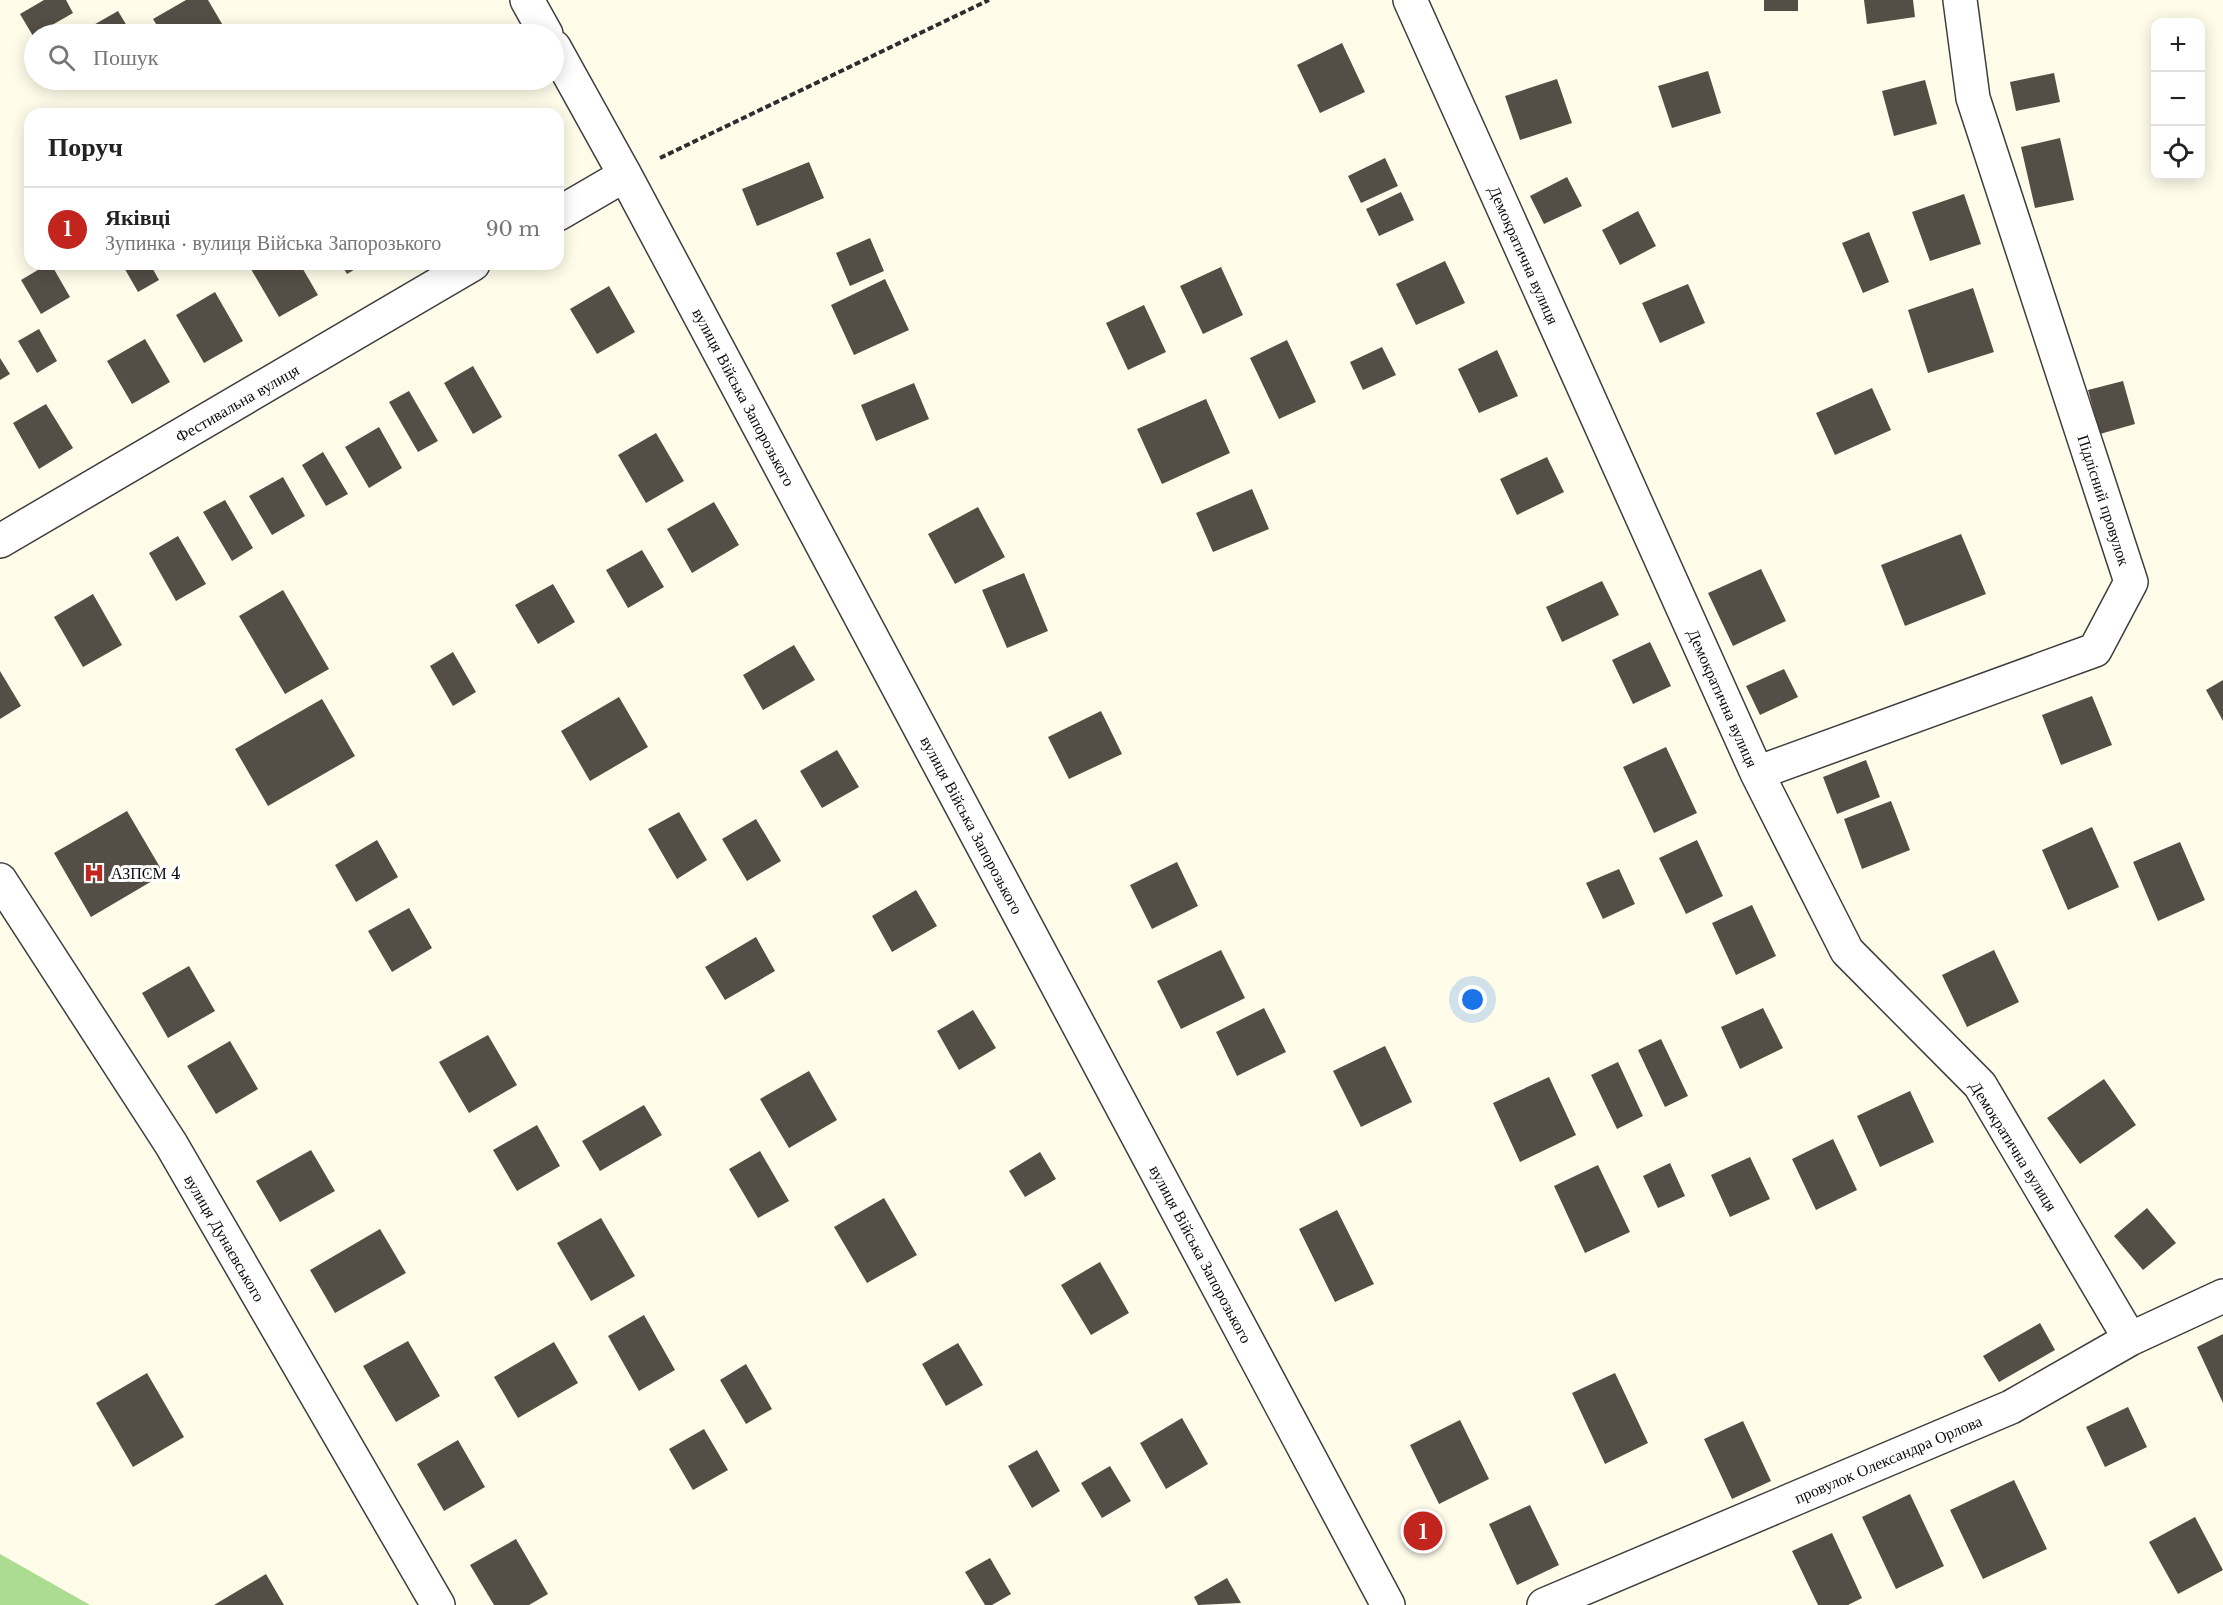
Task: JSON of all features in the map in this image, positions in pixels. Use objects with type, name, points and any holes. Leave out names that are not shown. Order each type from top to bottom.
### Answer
[{"type":"street","points":[[527,0],[540,24]]},
{"type":"street","name":"Демократична вулиця","points":[[1410,0],[1757,773],[1847,951],[1980,1085],[2130,1339]]},
{"type":"street","name":"Підлісний провулок","points":[[1757,773],[2095,650],[2131,582],[1973,98],[1959,0]]},
{"type":"street","name":"вулиця Війська Запорозького","points":[[564,65],[625,175],[1388,1605]]},
{"type":"street","points":[[564,211],[625,175]]},
{"type":"street","name":"Фестивальна вулиця","points":[[0,541],[463,270]]},
{"type":"street","name":"вулиця Дунаєвського","points":[[0,880],[171,1144],[438,1605]]},
{"type":"street","name":"провулок Олександра Орлова","points":[[1544,1605],[2011,1407],[2130,1339],[2223,1296]]},
{"type":"path","points":[[625,175],[989,0]]},
{"type":"green space","points":[[0,1554],[90,1605],[0,1605]]},
{"type":"building","points":[[44,0],[66,0],[73,13],[54,24],[26,24],[20,14]]},
{"type":"building","points":[[186,0],[208,0],[222,24],[156,24],[153,19]]},
{"type":"building","points":[[1764,0],[1798,0],[1798,11],[1764,11]]},
{"type":"building","points":[[1864,0],[1913,0],[1915,17],[1867,24]]},
{"type":"building","points":[[118,11],[126,24],[95,24]]},
{"type":"building","points":[[1342,43],[1365,92],[1320,113],[1297,65]]},
{"type":"building","points":[[1708,71],[1721,113],[1672,128],[1658,86]]},
{"type":"building","points":[[2054,73],[2060,102],[2016,111],[2010,82]]},
{"type":"building","points":[[1557,79],[1572,123],[1520,140],[1505,96]]},
{"type":"building","points":[[1925,80],[1937,124],[1894,136],[1882,91]]},
{"type":"building","points":[[2060,138],[2074,200],[2035,208],[2021,147]]},
{"type":"building","points":[[1385,158],[1398,186],[1361,203],[1348,176]]},
{"type":"building","points":[[809,162],[824,198],[757,226],[742,189]]},
{"type":"building","points":[[1567,177],[1582,206],[1544,224],[1530,196]]},
{"type":"building","points":[[1401,192],[1414,220],[1379,236],[1366,209]]},
{"type":"building","points":[[1964,194],[1981,244],[1930,261],[1912,212]]},
{"type":"building","points":[[1638,211],[1656,246],[1620,265],[1602,230]]},
{"type":"building","points":[[1869,232],[1889,282],[1863,293],[1842,243]]},
{"type":"building","points":[[870,238],[884,271],[850,286],[836,253]]},
{"type":"building","points":[[1445,261],[1465,303],[1416,325],[1396,284]]},
{"type":"building","points":[[1221,267],[1243,315],[1203,334],[1180,286]]},
{"type":"building","points":[[38,270],[54,270],[70,297],[41,314],[21,280]]},
{"type":"building","points":[[125,270],[153,270],[159,280],[138,292]]},
{"type":"building","points":[[252,270],[303,270],[318,295],[279,317]]},
{"type":"building","points":[[885,279],[909,330],[854,355],[831,305]]},
{"type":"building","points":[[1688,284],[1705,323],[1660,343],[1642,303]]},
{"type":"building","points":[[609,286],[635,332],[597,354],[570,309]]},
{"type":"building","points":[[1973,288],[1994,352],[1928,373],[1908,310]]},
{"type":"building","points":[[215,292],[243,341],[204,363],[176,315]]},
{"type":"building","points":[[1144,305],[1166,352],[1128,370],[1106,323]]},
{"type":"building","points":[[39,329],[57,361],[37,373],[18,341]]},
{"type":"building","points":[[145,339],[170,382],[132,404],[107,361]]},
{"type":"building","points":[[1287,340],[1316,402],[1279,419],[1250,358]]},
{"type":"building","points":[[1382,347],[1396,375],[1363,390],[1350,362]]},
{"type":"building","points":[[1497,350],[1518,396],[1479,413],[1458,369]]},
{"type":"building","points":[[0,358],[10,374],[0,380]]},
{"type":"building","points":[[473,366],[502,417],[473,434],[444,383]]},
{"type":"building","points":[[2123,381],[2135,424],[2100,434],[2088,390]]},
{"type":"building","points":[[914,383],[929,419],[876,441],[861,405]]},
{"type":"building","points":[[1872,388],[1891,430],[1835,455],[1816,413]]},
{"type":"building","points":[[409,391],[438,441],[418,452],[389,402]]},
{"type":"building","points":[[1206,399],[1230,453],[1162,484],[1137,429]]},
{"type":"building","points":[[46,404],[73,448],[39,469],[13,423]]},
{"type":"building","points":[[379,427],[402,468],[369,488],[345,447]]},
{"type":"building","points":[[656,433],[684,481],[646,503],[618,455]]},
{"type":"building","points":[[323,452],[348,494],[326,506],[302,465]]},
{"type":"building","points":[[1547,457],[1564,492],[1517,515],[1500,479]]},
{"type":"building","points":[[283,477],[305,516],[272,535],[249,496]]},
{"type":"building","points":[[1252,489],[1269,529],[1213,552],[1196,513]]},
{"type":"building","points":[[225,500],[253,548],[232,561],[203,512]]},
{"type":"building","points":[[714,502],[739,545],[692,573],[667,529]]},
{"type":"building","points":[[978,507],[1005,557],[955,584],[928,534]]},
{"type":"building","points":[[1961,534],[1986,594],[1905,626],[1881,565]]},
{"type":"building","points":[[178,536],[206,584],[176,601],[149,553]]},
{"type":"building","points":[[642,550],[664,587],[628,608],[606,570]]},
{"type":"building","points":[[1761,569],[1786,621],[1733,646],[1708,593]]},
{"type":"building","points":[[1024,573],[1048,631],[1007,648],[982,590]]},
{"type":"building","points":[[1602,581],[1619,615],[1562,642],[1546,607]]},
{"type":"building","points":[[553,584],[575,622],[538,644],[515,605]]},
{"type":"building","points":[[283,590],[329,669],[285,694],[239,616]]},
{"type":"building","points":[[93,594],[122,645],[83,667],[54,617]]},
{"type":"building","points":[[1650,642],[1671,686],[1633,704],[1612,660]]},
{"type":"building","points":[[794,645],[815,680],[763,710],[743,675]]},
{"type":"building","points":[[453,652],[476,692],[453,706],[430,666]]},
{"type":"building","points":[[1784,669],[1798,697],[1760,715],[1746,686]]},
{"type":"building","points":[[0,671],[21,706],[0,719]]},
{"type":"building","points":[[2223,680],[2223,721],[2206,690]]},
{"type":"building","points":[[2092,696],[2112,745],[2061,765],[2042,715]]},
{"type":"building","points":[[619,697],[648,747],[590,781],[561,731]]},
{"type":"building","points":[[322,699],[355,756],[268,806],[235,749]]},
{"type":"building","points":[[1101,711],[1122,754],[1069,779],[1048,737]]},
{"type":"building","points":[[1666,747],[1697,813],[1654,833],[1623,767]]},
{"type":"building","points":[[837,750],[859,787],[822,808],[800,771]]},
{"type":"building","points":[[1866,760],[1880,797],[1837,814],[1823,777]]},
{"type":"building","points":[[1891,801],[1910,850],[1862,869],[1844,819]]},
{"type":"building","points":[[127,811],[164,874],[91,917],[54,853]]},
{"type":"building","points":[[679,812],[707,860],[677,879],[648,829]]},
{"type":"building","points":[[756,819],[781,861],[747,881],[722,839]]},
{"type":"building","points":[[2092,827],[2119,887],[2068,910],[2042,850]]},
{"type":"building","points":[[377,840],[398,877],[356,902],[335,865]]},
{"type":"building","points":[[1697,840],[1723,896],[1686,914],[1659,858]]},
{"type":"building","points":[[2180,842],[2205,900],[2158,921],[2133,862]]},
{"type":"building","points":[[1177,862],[1198,906],[1152,929],[1130,885]]},
{"type":"building","points":[[1619,869],[1635,904],[1603,919],[1586,883]]},
{"type":"building","points":[[916,890],[937,926],[892,952],[872,916]]},
{"type":"building","points":[[1752,905],[1776,956],[1736,975],[1712,923]]},
{"type":"building","points":[[409,908],[432,948],[392,972],[368,931]]},
{"type":"building","points":[[756,937],[775,971],[725,1000],[705,967]]},
{"type":"building","points":[[1221,950],[1245,998],[1181,1029],[1157,981]]},
{"type":"building","points":[[1994,950],[2019,1002],[1967,1027],[1942,975]]},
{"type":"building","points":[[189,966],[215,1011],[168,1038],[142,993]]},
{"type":"building","points":[[1264,1008],[1286,1052],[1237,1076],[1216,1032]]},
{"type":"building","points":[[1763,1008],[1783,1048],[1740,1069],[1721,1027]]},
{"type":"building","points":[[973,1010],[996,1048],[959,1070],[937,1031]]},
{"type":"building","points":[[488,1035],[517,1085],[469,1113],[439,1062]]},
{"type":"building","points":[[1661,1039],[1688,1096],[1665,1107],[1638,1050]]},
{"type":"building","points":[[230,1041],[258,1089],[216,1114],[187,1066]]},
{"type":"building","points":[[1385,1046],[1412,1102],[1361,1127],[1333,1071]]},
{"type":"building","points":[[1618,1062],[1643,1116],[1617,1129],[1591,1075]]},
{"type":"building","points":[[809,1071],[837,1120],[789,1148],[760,1099]]},
{"type":"building","points":[[1549,1077],[1576,1135],[1520,1162],[1493,1103]]},
{"type":"building","points":[[2104,1079],[2136,1125],[2080,1164],[2047,1118]]},
{"type":"building","points":[[1910,1091],[1934,1142],[1880,1167],[1857,1116]]},
{"type":"building","points":[[644,1105],[662,1135],[600,1171],[582,1141]]},
{"type":"building","points":[[537,1125],[560,1166],[517,1191],[493,1150]]},
{"type":"building","points":[[1833,1139],[1857,1190],[1816,1210],[1792,1159]]},
{"type":"building","points":[[311,1150],[335,1191],[280,1222],[256,1181]]},
{"type":"building","points":[[760,1151],[789,1201],[758,1218],[729,1169]]},
{"type":"building","points":[[1040,1152],[1056,1179],[1025,1197],[1009,1171]]},
{"type":"building","points":[[1750,1157],[1770,1199],[1730,1217],[1711,1175]]},
{"type":"building","points":[[1670,1163],[1685,1196],[1658,1208],[1643,1176]]},
{"type":"building","points":[[1598,1165],[1630,1232],[1585,1253],[1554,1186]]},
{"type":"building","points":[[884,1198],[917,1255],[867,1283],[834,1227]]},
{"type":"building","points":[[2147,1208],[2176,1243],[2143,1270],[2114,1236]]},
{"type":"building","points":[[1337,1210],[1374,1284],[1335,1302],[1299,1229]]},
{"type":"building","points":[[601,1218],[635,1276],[591,1301],[557,1243]]},
{"type":"building","points":[[380,1229],[406,1273],[335,1313],[310,1270]]},
{"type":"building","points":[[1100,1262],[1129,1313],[1091,1335],[1061,1285]]},
{"type":"building","points":[[644,1315],[675,1370],[639,1391],[608,1336]]},
{"type":"building","points":[[2040,1323],[2055,1350],[1999,1382],[1983,1356]]},
{"type":"building","points":[[2223,1334],[2223,1403],[2197,1347]]},
{"type":"building","points":[[408,1341],[440,1396],[396,1422],[363,1366]]},
{"type":"building","points":[[554,1342],[578,1383],[518,1418],[494,1377]]},
{"type":"building","points":[[958,1343],[983,1385],[946,1406],[922,1364]]},
{"type":"building","points":[[746,1364],[772,1409],[746,1424],[720,1380]]},
{"type":"building","points":[[147,1373],[184,1437],[133,1467],[96,1403]]},
{"type":"building","points":[[1615,1373],[1648,1443],[1605,1464],[1572,1393]]},
{"type":"building","points":[[2128,1407],[2147,1447],[2105,1467],[2086,1427]]},
{"type":"building","points":[[1182,1418],[1208,1464],[1166,1489],[1140,1443]]},
{"type":"building","points":[[1460,1420],[1489,1479],[1439,1504],[1410,1445]]},
{"type":"building","points":[[1743,1421],[1771,1481],[1732,1499],[1704,1439]]},
{"type":"building","points":[[704,1429],[728,1470],[693,1490],[669,1449]]},
{"type":"building","points":[[458,1440],[485,1487],[444,1511],[417,1464]]},
{"type":"building","points":[[1037,1450],[1060,1491],[1032,1508],[1008,1466]]},
{"type":"building","points":[[1110,1466],[1131,1501],[1102,1518],[1081,1483]]},
{"type":"building","points":[[2014,1480],[2047,1549],[1983,1579],[1950,1510]]},
{"type":"building","points":[[1910,1494],[1944,1566],[1896,1589],[1862,1517]]},
{"type":"building","points":[[1530,1505],[1559,1565],[1517,1585],[1489,1524]]},
{"type":"building","points":[[2195,1517],[2223,1570],[2178,1594],[2149,1542]]},
{"type":"building","points":[[1832,1533],[1862,1598],[1848,1605],[1818,1605],[1792,1551]]},
{"type":"building","points":[[516,1539],[548,1594],[529,1605],[494,1605],[470,1565]]},
{"type":"building","points":[[990,1558],[1011,1594],[992,1605],[985,1605],[965,1572]]},
{"type":"building","points":[[266,1574],[284,1605],[214,1605]]},
{"type":"building","points":[[1227,1578],[1241,1603],[1198,1605],[1194,1597]]},
{"type":"place","name":"АЗПСМ 4","points":[[94,873]]},
{"type":"place","name":"Яківці","points":[[1423,1531]]}]
